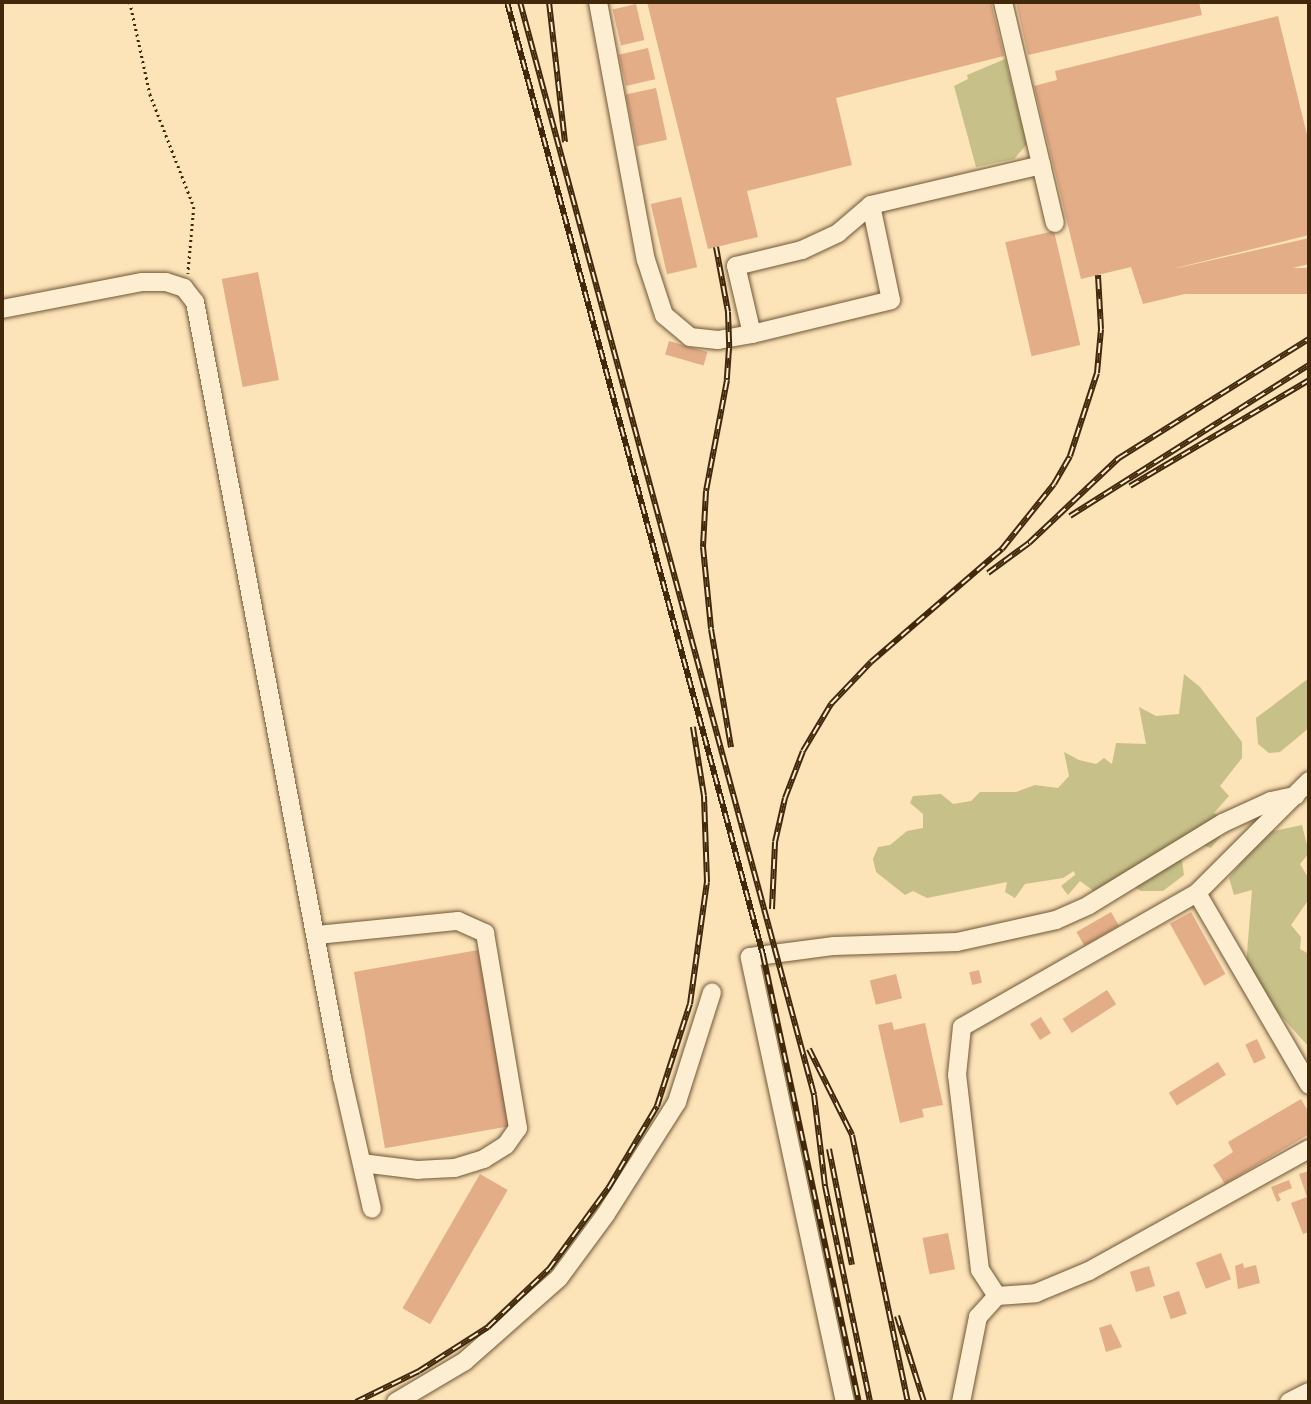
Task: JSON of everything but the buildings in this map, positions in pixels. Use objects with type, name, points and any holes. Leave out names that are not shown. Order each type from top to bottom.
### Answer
[{"type":"street","points":[[598,2],[646,260],[664,316],[690,337],[718,340],[752,334],[891,300],[871,205]]},
{"type":"street","points":[[1003,2],[1055,223]]},
{"type":"street","points":[[752,334],[736,266],[802,250],[838,233],[871,205],[1041,165]]},
{"type":"street","points":[[2,309],[142,282],[166,282],[184,288],[201,321],[317,935],[372,1209]]},
{"type":"street","points":[[997,1296],[979,1270],[957,1075],[962,1027],[1197,892],[1309,781]]},
{"type":"street","points":[[845,1402],[750,957],[834,946],[957,942],[1056,920],[1089,905],[1223,822],[1271,801],[1295,796]]},
{"type":"street","points":[[1197,892],[1309,1085]]},
{"type":"street","points":[[317,935],[458,921],[485,933],[518,1128],[506,1145],[484,1159],[454,1168],[418,1170],[362,1163]]},
{"type":"street","points":[[396,1402],[465,1361],[559,1278],[606,1214],[677,1102],[712,992]]},
{"type":"street","points":[[961,1402],[978,1317],[997,1296],[1035,1293],[1088,1271],[1309,1149]]},
{"type":"street","points":[[1289,1402],[1309,1392]]},
{"type":"path","points":[[130,2],[150,94],[194,207],[184,288]]},
{"type":"shaded area","points":[[1005,59],[1027,144],[1014,159],[976,167],[954,86],[968,79],[967,75]]},
{"type":"shaded area","points":[[1184,674],[1200,687],[1242,742],[1242,758],[1220,786],[1229,796],[1214,813],[1222,818],[1220,837],[1211,848],[1197,843],[1165,853],[1182,861],[1184,875],[1163,891],[1141,891],[1123,881],[1098,894],[1080,881],[1068,895],[1061,886],[1075,875],[1074,871],[1063,878],[1025,884],[1015,898],[1005,892],[1007,882],[927,898],[913,891],[905,895],[876,872],[873,859],[878,847],[890,845],[907,831],[923,828],[923,814],[910,803],[913,796],[941,794],[953,804],[971,801],[980,792],[1016,792],[1035,785],[1058,788],[1069,776],[1064,752],[1079,760],[1096,764],[1104,758],[1112,764],[1116,743],[1146,744],[1139,707],[1156,716],[1179,714]]},
{"type":"shaded area","points":[[1309,678],[1309,728],[1280,752],[1269,753],[1258,744],[1256,718]]},
{"type":"shaded area","points":[[1302,825],[1309,853],[1300,864],[1309,879],[1309,899],[1291,925],[1301,937],[1300,949],[1309,954],[1309,1047],[1261,994],[1246,966],[1252,890],[1234,895],[1229,878],[1264,833]]},
{"type":"railway","points":[[507,2],[763,955],[859,1402]]},
{"type":"railway","points":[[520,2],[814,1095],[825,1186],[870,1402]]},
{"type":"railway","points":[[549,2],[565,142]]},
{"type":"railway","points":[[716,247],[728,312],[729,348],[727,380],[706,491],[703,547],[711,629],[731,747]]},
{"type":"railway","points":[[772,909],[775,842],[785,798],[803,751],[831,704],[871,662],[1002,549],[1054,484],[1070,456],[1097,373],[1101,329],[1098,275]]},
{"type":"railway","points":[[988,573],[1029,543],[1119,458],[1309,339]]},
{"type":"railway","points":[[1070,516],[1309,365]]},
{"type":"railway","points":[[1130,486],[1309,380]]},
{"type":"railway","points":[[356,1402],[419,1371],[488,1327],[549,1269],[609,1187],[657,1106],[690,1004],[707,882],[704,796],[693,727]]},
{"type":"railway","points":[[809,1049],[852,1135],[908,1402]]},
{"type":"railway","points":[[829,1149],[852,1265]]},
{"type":"railway","points":[[897,1316],[924,1402]]}]
